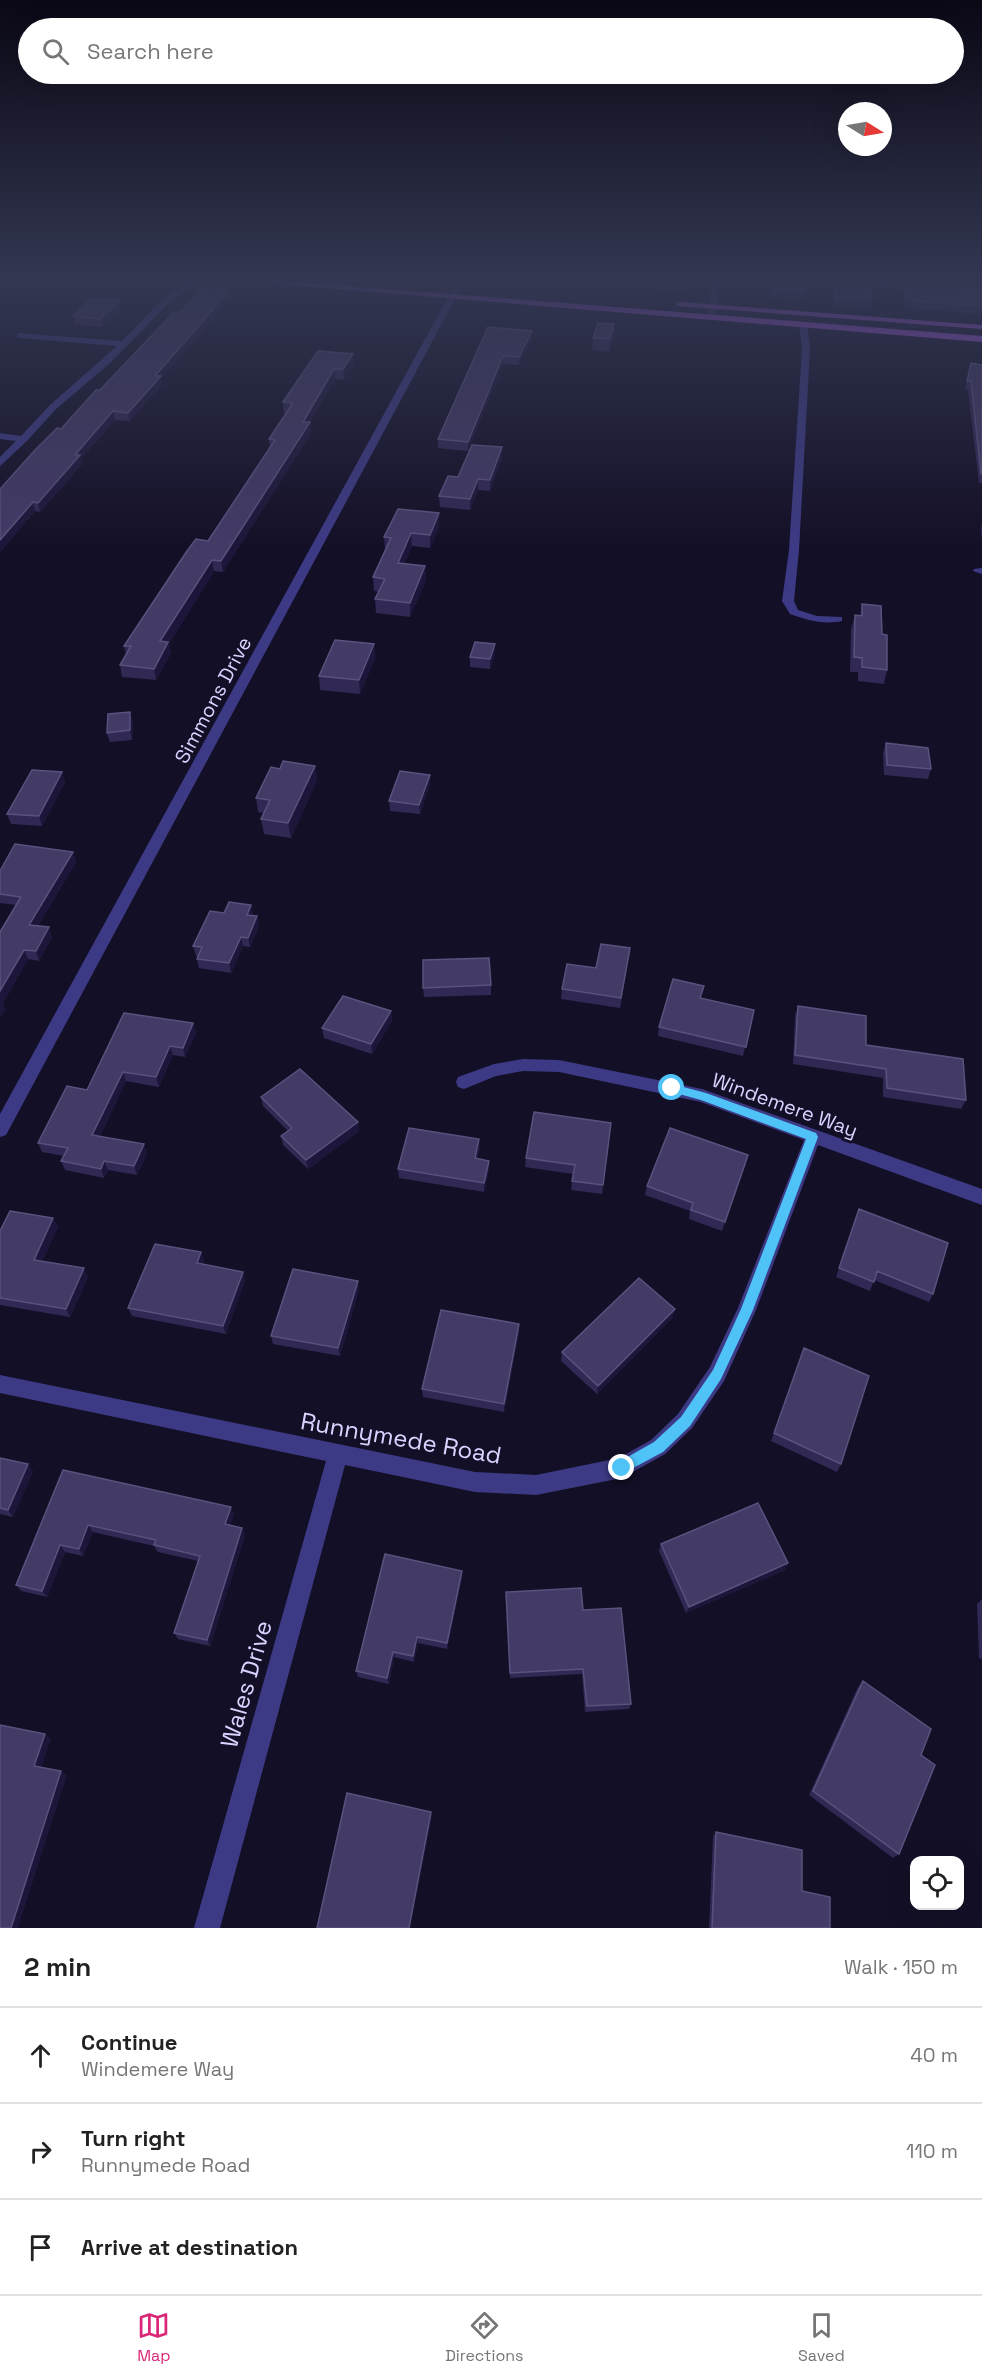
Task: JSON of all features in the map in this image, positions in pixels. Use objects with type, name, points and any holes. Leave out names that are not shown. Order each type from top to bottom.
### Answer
[{"type":"street","points":[[0,463],[53,407],[95,370]]},
{"type":"street","name":"Simmons Drive","points":[[0,1130],[413,370]]},
{"type":"street","points":[[805,370],[794,550],[788,601],[794,612],[816,619],[838,619]]},
{"type":"street","points":[[0,436],[24,439]]},
{"type":"street","name":"Windemere Way","points":[[464,1082],[495,1070],[523,1065],[559,1066],[702,1096],[982,1197]]},
{"type":"street","name":"Runnymede Road","points":[[0,1384],[474,1482],[536,1485],[622,1468],[658,1447],[685,1421],[717,1374],[747,1310],[813,1137]]},
{"type":"street","name":"Wales Drive","points":[[207,1928],[339,1454]]},
{"type":"building","points":[[119,370],[160,370],[155,376],[161,376],[128,413],[113,411],[75,455],[80,455],[38,503],[33,502],[0,540],[0,489],[57,428],[61,429],[96,390],[100,390]]},
{"type":"building","points":[[305,370],[333,370],[303,422],[310,422],[221,561],[212,560],[160,641],[168,642],[154,669],[120,665],[131,646],[124,646],[187,551],[196,539],[208,541],[275,440],[269,439],[293,403],[283,402]]},
{"type":"building","points":[[469,370],[497,370],[468,442],[438,439]]},
{"type":"building","points":[[969,370],[982,370],[982,474],[971,381],[967,381]]},
{"type":"building","points":[[472,445],[502,447],[490,480],[478,479],[470,499],[439,496],[448,476],[458,477]]},
{"type":"building","points":[[398,509],[439,513],[430,535],[411,533],[398,563],[425,566],[410,603],[375,599],[385,579],[373,577],[391,538],[384,537]]},
{"type":"building","points":[[862,604],[881,606],[882,634],[887,635],[887,670],[862,667],[862,658],[854,657],[855,615],[862,616]]},
{"type":"building","points":[[335,640],[374,644],[359,680],[319,676]]},
{"type":"building","points":[[475,642],[495,644],[490,659],[470,657]]},
{"type":"building","points":[[130,712],[130,730],[107,733],[108,714]]},
{"type":"building","points":[[886,743],[928,748],[931,769],[887,765]]},
{"type":"building","points":[[283,761],[315,766],[288,823],[261,819],[270,800],[256,798],[271,767],[280,769]]},
{"type":"building","points":[[32,770],[62,772],[39,816],[7,814]]},
{"type":"building","points":[[400,771],[430,775],[419,805],[389,801]]},
{"type":"building","points":[[15,844],[73,852],[29,925],[49,927],[36,951],[24,950],[0,991],[0,932],[21,897],[0,894],[0,871]]},
{"type":"building","points":[[229,902],[251,905],[247,915],[257,916],[248,938],[241,937],[229,963],[197,959],[202,947],[193,946],[210,911],[224,913]]},
{"type":"building","points":[[601,944],[630,948],[621,998],[562,989],[567,964],[596,968]]},
{"type":"building","points":[[489,958],[491,985],[423,988],[423,960]]},
{"type":"building","points":[[673,979],[704,986],[700,998],[754,1010],[746,1047],[659,1027]]},
{"type":"building","points":[[343,996],[391,1011],[371,1044],[322,1028]]},
{"type":"building","points":[[798,1006],[866,1016],[866,1045],[963,1059],[966,1100],[887,1088],[886,1069],[795,1055]]},
{"type":"building","points":[[124,1013],[193,1023],[183,1048],[170,1046],[156,1077],[123,1072],[92,1135],[144,1144],[134,1166],[104,1161],[101,1169],[61,1161],[68,1148],[38,1143],[67,1086],[87,1090]]},
{"type":"building","points":[[300,1069],[358,1122],[306,1160],[281,1136],[292,1128],[261,1097]]},
{"type":"building","points":[[534,1112],[611,1123],[603,1185],[572,1181],[575,1165],[526,1158]]},
{"type":"building","points":[[409,1128],[479,1139],[475,1158],[489,1161],[484,1183],[398,1169]]},
{"type":"building","points":[[670,1128],[748,1155],[725,1222],[691,1210],[693,1203],[647,1186]]},
{"type":"building","points":[[859,1209],[948,1243],[933,1294],[877,1271],[874,1282],[839,1268]]},
{"type":"building","points":[[10,1211],[53,1218],[34,1260],[84,1268],[66,1309],[0,1298],[0,1231]]},
{"type":"building","points":[[155,1244],[201,1252],[197,1263],[243,1272],[223,1326],[128,1308]]},
{"type":"building","points":[[293,1269],[358,1281],[338,1348],[271,1336]]},
{"type":"building","points":[[639,1278],[675,1309],[598,1386],[562,1352]]},
{"type":"building","points":[[441,1310],[519,1324],[504,1404],[422,1389]]},
{"type":"building","points":[[804,1348],[869,1376],[841,1464],[774,1433]]},
{"type":"building","points":[[0,1458],[28,1464],[8,1510],[0,1508]]},
{"type":"building","points":[[63,1470],[231,1507],[225,1524],[242,1528],[207,1640],[174,1633],[200,1556],[154,1545],[156,1540],[88,1525],[79,1549],[60,1545],[42,1591],[16,1585]]},
{"type":"building","points":[[758,1503],[788,1563],[689,1607],[661,1544]]},
{"type":"building","points":[[385,1554],[462,1571],[447,1643],[417,1637],[413,1656],[393,1652],[387,1678],[356,1671]]},
{"type":"building","points":[[581,1588],[583,1610],[621,1608],[631,1704],[587,1706],[583,1669],[510,1673],[506,1592]]},
{"type":"building","points":[[863,1681],[931,1729],[921,1755],[935,1765],[899,1854],[813,1791]]},
{"type":"building","points":[[0,1725],[45,1734],[34,1766],[61,1771],[11,1928],[0,1928]]},
{"type":"building","points":[[347,1793],[431,1812],[409,1928],[317,1928]]},
{"type":"building","points":[[716,1832],[802,1850],[802,1891],[830,1897],[830,1928],[712,1928]]},
{"type":"route","points":[[622,1468],[658,1447],[685,1421],[717,1374],[747,1310],[813,1137],[702,1096],[672,1088]]}]
